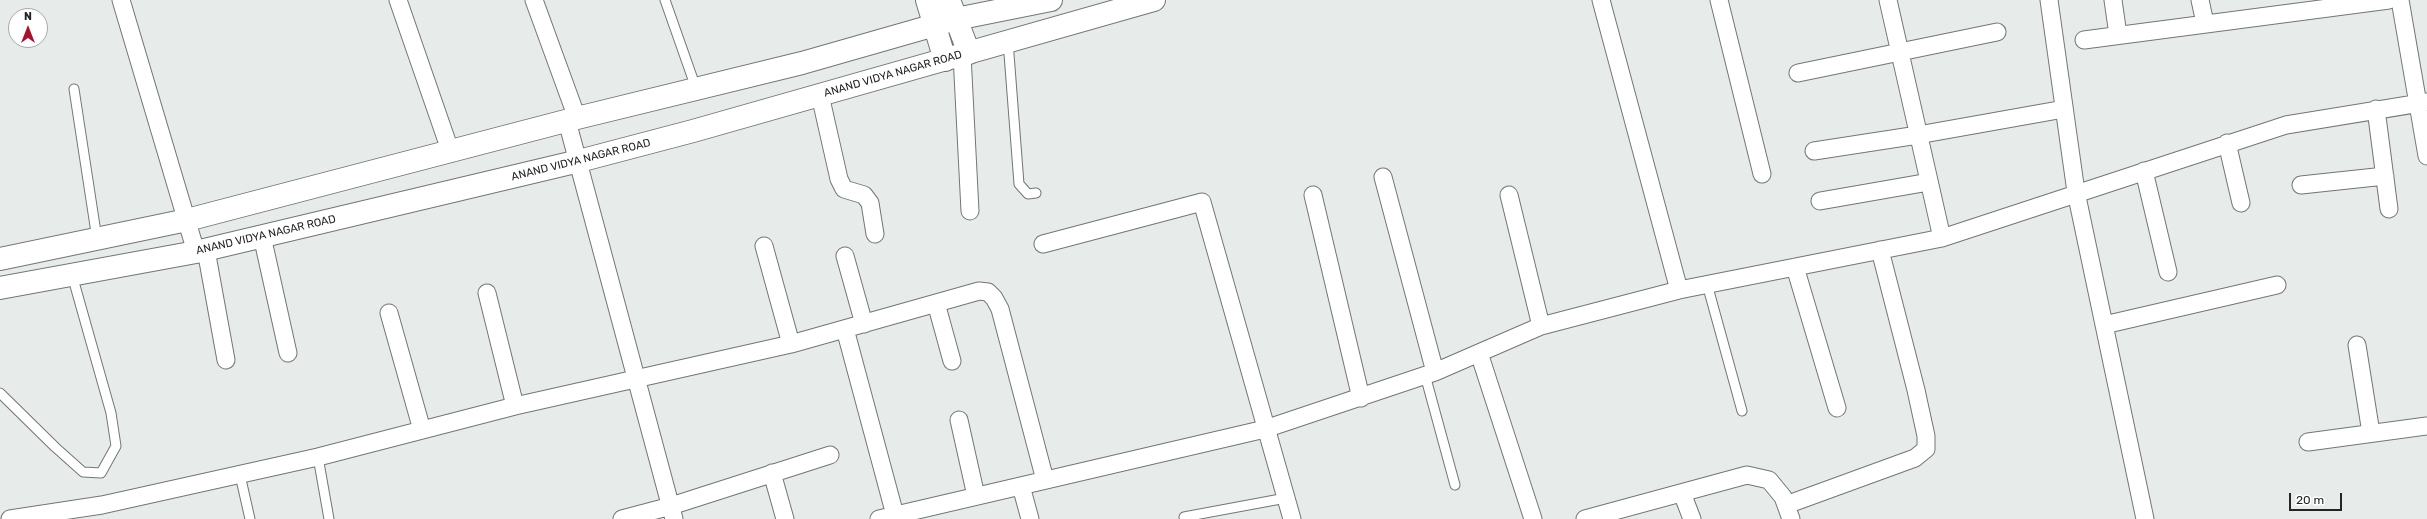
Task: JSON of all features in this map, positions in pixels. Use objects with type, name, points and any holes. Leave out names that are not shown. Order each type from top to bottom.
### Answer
[{"type":"main road","points":[[927,0],[947,15],[958,56]]},
{"type":"main road","points":[[0,259],[187,220],[451,153],[696,88],[802,63],[947,15],[1048,0]]},
{"type":"main road","name":"ANAND VIDYA NAGAR ROAD","points":[[0,288],[201,251],[579,161],[820,95],[1154,0]]},
{"type":"street","points":[[121,0],[187,220],[201,251],[226,360]]},
{"type":"street","points":[[398,0],[451,153]]},
{"type":"street","points":[[534,0],[572,120],[579,161],[673,513]]},
{"type":"street","points":[[1601,0],[1679,290]]},
{"type":"street","points":[[1719,0],[1762,174]]},
{"type":"street","points":[[1888,0],[1942,238]]},
{"type":"street","points":[[2049,0],[2076,192],[2145,519]]},
{"type":"street","points":[[2113,0],[2118,35]]},
{"type":"street","points":[[2200,0],[2205,23]]},
{"type":"street","points":[[2084,40],[2389,0]]},
{"type":"street","points":[[2400,0],[2422,102],[2427,156]]},
{"type":"street","points":[[1798,72],[1900,53],[1997,32]]},
{"type":"street","points":[[958,56],[970,211]]},
{"type":"street","points":[[820,95],[839,180],[844,189],[864,195],[870,203],[875,234]]},
{"type":"street","points":[[879,519],[1265,428],[1361,398],[1430,374],[1541,326],[1679,290],[1942,238],[2076,192],[2286,124],[2422,102]]},
{"type":"street","points":[[1814,151],[1918,135],[2064,109]]},
{"type":"street","points":[[2376,109],[2389,209]]},
{"type":"street","points":[[2227,143],[2241,203]]},
{"type":"street","points":[[2144,171],[2168,272]]},
{"type":"street","points":[[1383,176],[1430,374]]},
{"type":"street","points":[[2301,185],[2385,176]]},
{"type":"street","points":[[1820,201],[1929,182]]},
{"type":"street","points":[[1313,195],[1361,398]]},
{"type":"street","points":[[1509,195],[1541,326]]},
{"type":"street","points":[[1043,244],[1202,202],[1292,519]]},
{"type":"street","points":[[262,236],[288,353]]},
{"type":"street","points":[[764,246],[791,344]]},
{"type":"street","points":[[1585,519],[1610,516],[1682,493],[1747,475],[1769,480],[1783,497],[1788,512],[1915,458],[1926,449],[1926,436],[1916,390],[1880,250]]},
{"type":"street","points":[[845,256],[864,324]]},
{"type":"street","points":[[1796,267],[1837,408]]},
{"type":"street","points":[[2104,325],[2277,285]]},
{"type":"street","points":[[10,519],[38,517],[102,505],[318,457],[515,406],[636,377],[791,344],[979,291],[988,292],[994,298],[1000,309],[1045,480]]},
{"type":"street","points":[[487,293],[515,406]]},
{"type":"street","points":[[936,303],[952,361]]},
{"type":"street","points":[[389,313],[422,430]]},
{"type":"street","points":[[845,329],[895,515]]},
{"type":"street","points":[[2357,345],[2371,433]]},
{"type":"street","points":[[1478,353],[1533,519]]},
{"type":"street","points":[[959,420],[976,496]]},
{"type":"street","points":[[2308,442],[2427,426]]},
{"type":"street","points":[[622,519],[673,513],[772,472],[830,455]]},
{"type":"street","points":[[772,472],[785,519]]},
{"type":"street","points":[[1020,486],[1030,519]]},
{"type":"street","points":[[1682,493],[1692,519]]},
{"type":"lane","points":[[665,0],[696,88]]},
{"type":"lane","points":[[1008,42],[1019,184],[1028,194],[1036,193]]},
{"type":"lane","points":[[74,89],[97,239]]},
{"type":"lane","points":[[0,393],[83,472],[101,473],[116,446],[111,413],[72,275]]},
{"type":"lane","points":[[1707,284],[1742,411]]},
{"type":"lane","points":[[1430,374],[1455,485]]},
{"type":"lane","points":[[318,457],[329,519]]},
{"type":"lane","points":[[240,475],[250,519]]},
{"type":"lane","points":[[1184,517],[1286,498]]}]
